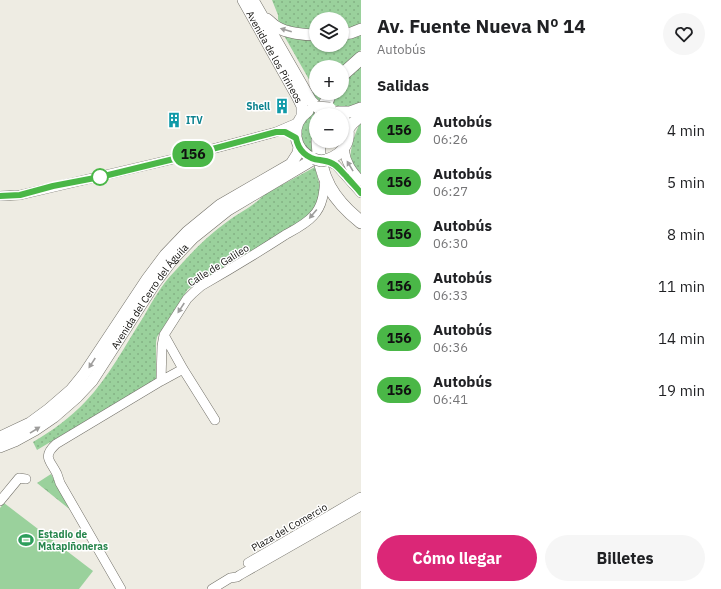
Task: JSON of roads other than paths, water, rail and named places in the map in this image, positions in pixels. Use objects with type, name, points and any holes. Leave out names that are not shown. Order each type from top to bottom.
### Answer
[{"type":"highway","points":[[349,69],[361,58]]},
{"type":"highway","points":[[319,148],[324,178],[331,191],[339,202],[361,222]]},
{"type":"main road","name":"Avenida de los Pirineos","points":[[243,0],[298,96],[302,106],[300,119]]},
{"type":"main road","name":"Avenida de los Pirineos","points":[[253,0],[310,101],[323,108]]},
{"type":"main road","points":[[261,14],[278,28],[299,34],[309,35]]},
{"type":"main road","points":[[349,32],[361,29]]},
{"type":"main road","points":[[349,112],[361,108]]},
{"type":"main road","points":[[309,110],[300,119],[296,132],[298,143],[306,155],[321,161],[337,156],[344,149]]},
{"type":"main road","points":[[349,128],[361,116]]},
{"type":"main road","name":"Avenida del Cerro del Águila","points":[[0,437],[30,423],[71,390],[84,374],[165,255],[187,232],[220,205],[291,164],[298,153],[298,143]]},
{"type":"main road","name":"Avenida del Cerro del Águila","points":[[0,447],[35,430],[54,417],[77,397],[92,381],[155,283],[173,259],[193,238],[228,210],[314,159]]},
{"type":"street","points":[[0,196],[20,195],[53,186],[100,177],[182,157],[276,132],[300,119]]},
{"type":"street","points":[[276,132],[285,132],[298,143]]},
{"type":"street","points":[[344,149],[348,165],[361,181]]},
{"type":"street","points":[[326,160],[336,165],[361,193]]},
{"type":"street","name":"Calle de Galileo","points":[[161,381],[162,346],[164,335],[187,299],[201,286],[275,242],[305,223],[313,216],[320,205],[323,194],[324,178]]},
{"type":"street","points":[[164,335],[183,369],[215,420]]},
{"type":"street","points":[[128,589],[64,481],[57,474],[48,460],[49,452],[56,444],[183,369]]},
{"type":"street","points":[[57,474],[60,483],[122,589]]},
{"type":"street","points":[[0,501],[19,478],[26,479]]},
{"type":"street","name":"Plaza del Comercio","points":[[230,578],[234,572],[361,497]]},
{"type":"street","name":"Plaza del Comercio","points":[[212,589],[230,578],[237,577],[361,506]]},
{"type":"place","name":"Shell","points":[[282,106]]},
{"type":"place","name":"ITV","points":[[174,120]]},
{"type":"place","name":"Estadio de Matapiñoneras","points":[[26,540]]}]
